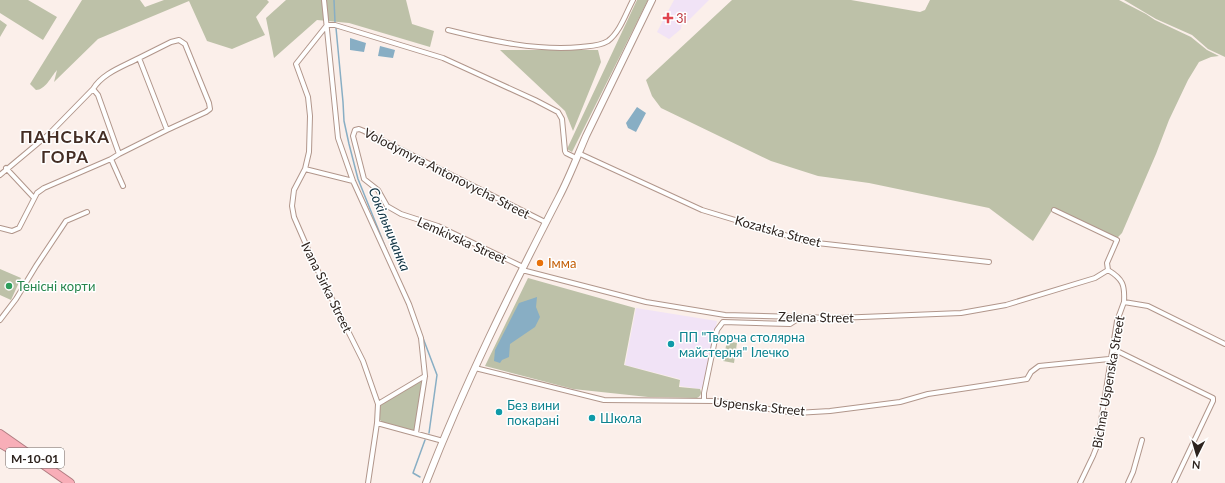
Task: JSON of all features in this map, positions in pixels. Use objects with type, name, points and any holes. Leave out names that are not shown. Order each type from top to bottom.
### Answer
[{"type":"highway","name":"М-10-01","points":[[0,434],[70,483]]},
{"type":"highway","name":"М-10-01","points":[[0,443],[70,483]]},
{"type":"main road","points":[[426,483],[442,440],[475,368],[522,269],[565,184],[652,0]]},
{"type":"street","points":[[324,0],[338,138],[353,181],[409,304],[421,338],[425,376],[416,433]]},
{"type":"street","points":[[448,30],[490,40],[527,46],[562,48],[597,46],[607,42],[615,35],[634,0]]},
{"type":"street","points":[[327,25],[335,25],[443,58],[558,112],[562,119],[566,154],[577,156]]},
{"type":"street","name":"Ivana Sirka Street","points":[[327,25],[296,64],[308,97],[310,116],[309,152],[305,169],[294,190],[292,206],[294,217],[314,263],[363,361],[378,404],[377,423],[368,483]]},
{"type":"street","points":[[0,175],[6,168],[49,134],[93,89],[103,76],[171,42],[179,40],[185,44],[209,103],[210,109],[111,159],[44,188],[37,193],[19,228],[12,231],[0,228]]},
{"type":"street","points":[[139,58],[167,130]]},
{"type":"street","points":[[93,89],[98,95],[120,154]]},
{"type":"street","name":"Volodymyra Antonovycha Street","points":[[353,136],[355,130],[359,129],[364,131],[545,222]]},
{"type":"street","name":"Lemkivska Street","points":[[353,136],[364,179],[378,190],[387,206],[401,214],[438,226],[522,269]]},
{"type":"street","name":"Kozatska Street","points":[[577,156],[702,210],[808,242],[989,262]]},
{"type":"street","points":[[111,159],[123,186]]},
{"type":"street","points":[[6,168],[34,198]]},
{"type":"street","points":[[305,169],[353,181]]},
{"type":"street","points":[[1054,210],[1117,240],[1107,263],[1108,270],[1122,282],[1124,288],[1124,302],[1148,306],[1225,344]]},
{"type":"street","points":[[0,320],[16,299],[66,221],[87,212]]},
{"type":"street","name":"Zelena Street","points":[[522,269],[646,302],[725,315],[837,318],[961,314],[1006,305],[1095,278],[1108,270]]},
{"type":"street","name":"Bichna Uspenska Street","points":[[1080,483],[1097,446],[1110,359],[1113,349],[1116,321],[1124,302]]},
{"type":"street","points":[[704,400],[704,393],[717,330],[723,322],[725,315]]},
{"type":"street","points":[[723,322],[790,324],[801,317]]},
{"type":"street","points":[[1113,349],[1214,399],[1174,483]]},
{"type":"street","name":"Uspenska Street","points":[[475,368],[604,400],[704,400],[796,413],[830,411],[900,402],[928,394],[1027,379],[1031,372],[1039,366],[1110,359]]},
{"type":"street","points":[[378,404],[425,376]]},
{"type":"street","points":[[377,423],[442,440]]},
{"type":"street","points":[[1128,483],[1133,472],[1142,440]]},
{"type":"shaded area","points":[[674,0],[709,0],[684,25],[682,23],[681,29],[669,39],[657,32]]},
{"type":"shaded area","points":[[636,308],[717,321],[706,384],[700,389],[680,386],[680,379],[625,365]]},
{"type":"green space","points":[[0,0],[28,0],[57,17],[43,40],[0,13]]},
{"type":"green space","points":[[82,0],[140,0],[145,7],[164,0],[267,0],[269,2],[256,17],[265,35],[232,49],[207,41],[189,1],[98,39],[54,82],[57,70],[45,86],[36,90],[30,84]]},
{"type":"green space","points":[[286,0],[406,0],[412,24],[434,31],[430,47],[349,23],[317,20],[274,58],[266,18]]},
{"type":"green space","points":[[637,0],[648,0],[572,152],[567,149]]},
{"type":"green space","points":[[732,0],[851,0],[920,12],[925,10],[930,0],[1119,0],[1155,20],[1191,37],[1207,50],[1219,56],[1211,57],[1199,62],[1188,80],[1169,120],[1122,233],[1116,239],[1053,209],[1033,241],[989,208],[869,183],[818,176],[771,161],[661,108],[652,96],[646,80]]},
{"type":"green space","points":[[1124,0],[1225,0],[1225,57],[1208,49],[1192,35],[1156,19]]},
{"type":"green space","points":[[0,20],[7,25],[0,37]]},
{"type":"green space","points":[[500,50],[598,50],[601,62],[573,131],[565,111]]},
{"type":"green space","name":"Тенісні корти","points":[[0,269],[21,278],[11,300],[0,295]]},
{"type":"green space","points":[[528,278],[635,308],[624,365],[680,380],[679,387],[700,389],[700,395],[697,398],[648,397],[573,389],[485,366]]},
{"type":"green space","points":[[727,341],[737,343],[734,363],[723,361]]},
{"type":"green space","points":[[421,379],[424,380],[415,430],[411,431],[383,423],[379,419],[379,406],[383,402]]},
{"type":"water","points":[[350,38],[366,43],[364,52],[350,50]]},
{"type":"water","points":[[380,46],[395,50],[393,58],[378,56]]},
{"type":"water","points":[[637,107],[646,113],[636,132],[628,128],[626,123]]},
{"type":"water","points":[[537,297],[536,307],[540,317],[535,327],[510,344],[509,357],[502,360],[500,363],[494,361],[495,350],[519,303]]},
{"type":"waterway","name":"Сокільничанка","points":[[334,0],[335,22]]},
{"type":"waterway","name":"Сокільничанка","points":[[336,28],[344,121],[349,144],[358,179],[391,261]]},
{"type":"waterway","name":"Сокільничанка","points":[[423,338],[437,375],[429,433]]},
{"type":"waterway","points":[[420,477],[413,473],[425,440]]},
{"type":"place","name":"3і","points":[[668,18]]},
{"type":"place","name":"Імма","points":[[540,263]]},
{"type":"place","name":"Тенісні корти","points":[[9,286]]},
{"type":"place","name":"ПП \"Творча столярна майстерня\" Ілечко","points":[[671,344]]},
{"type":"place","name":"Без вини покарані","points":[[499,412]]},
{"type":"place","name":"Школа","points":[[592,418]]},
{"type":"district","name":"ПАНСЬКА ГОРА","points":[[65,146]]}]
